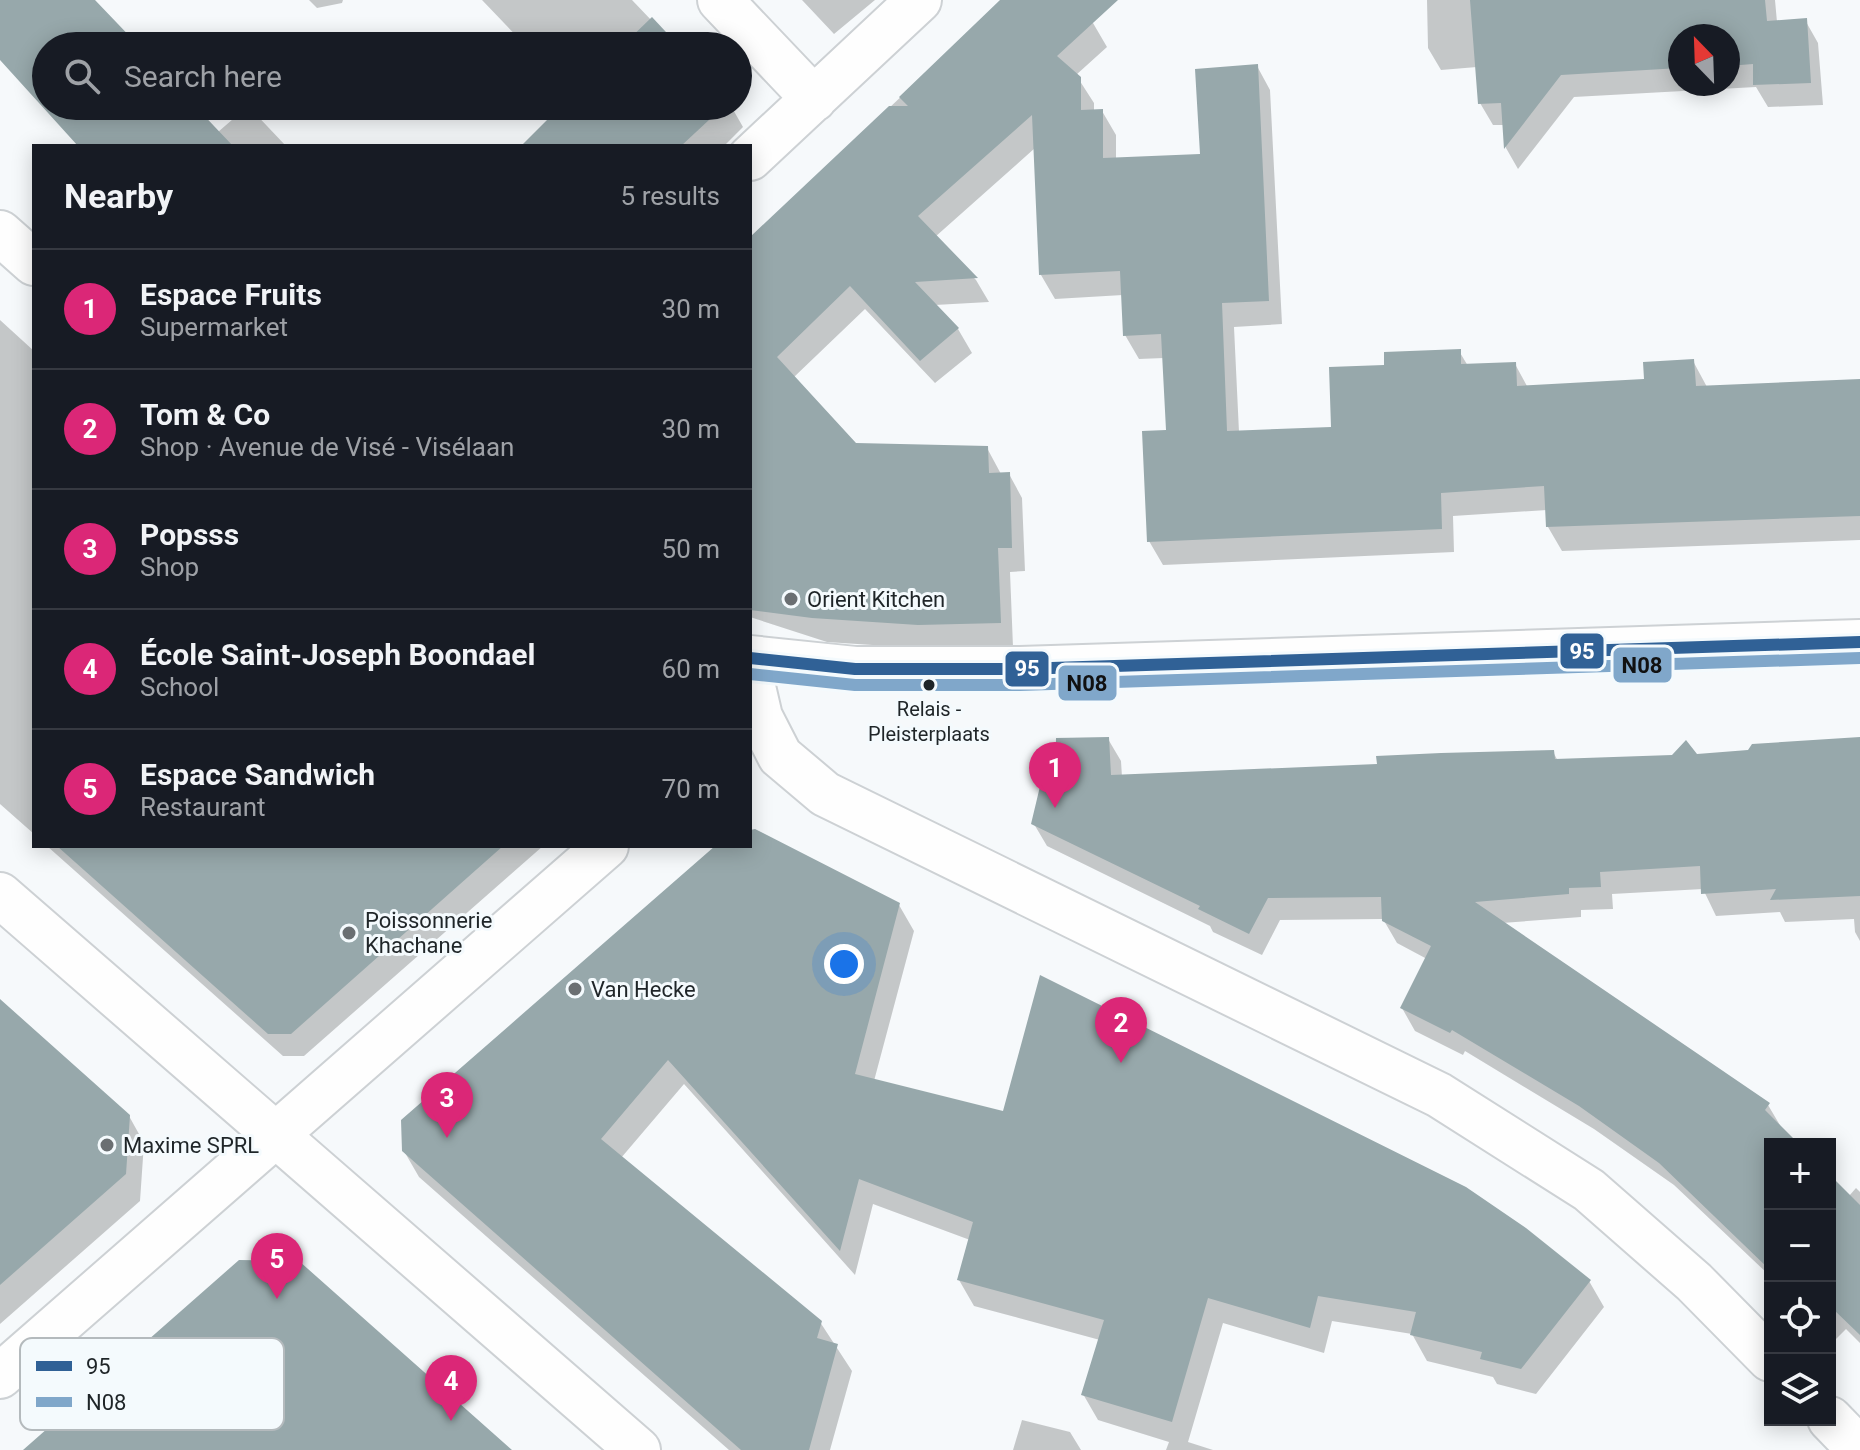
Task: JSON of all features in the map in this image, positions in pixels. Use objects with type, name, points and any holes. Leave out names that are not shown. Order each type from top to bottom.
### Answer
[{"type":"street","points":[[720,0],[750,32]]},
{"type":"street","points":[[752,156],[919,0]]},
{"type":"street","points":[[752,34],[814,99]]},
{"type":"street","points":[[0,233],[32,261]]},
{"type":"street","points":[[752,658],[855,669],[1020,669],[1860,642]]},
{"type":"street","points":[[752,683],[760,717],[780,756],[825,794],[1439,1095],[1589,1190],[1694,1282],[1765,1354]]},
{"type":"street","points":[[43,1338],[604,848]]},
{"type":"street","points":[[0,895],[638,1450]]},
{"type":"street","points":[[0,1376],[20,1358]]},
{"type":"street","points":[[1836,1425],[1860,1450]]},
{"type":"building","points":[[0,0],[95,0],[126,32],[32,32],[32,95],[0,60]]},
{"type":"building","points":[[1000,0],[1118,0],[1057,56],[1081,77],[1081,110],[1103,109],[1103,158],[1200,154],[1195,69],[1258,64],[1269,301],[1222,303],[1227,431],[1331,427],[1329,367],[1384,365],[1384,352],[1461,349],[1461,364],[1516,362],[1517,386],[1644,379],[1643,362],[1694,359],[1696,386],[1860,379],[1860,516],[1546,527],[1544,486],[1441,493],[1442,529],[1147,542],[1142,431],[1166,430],[1161,334],[1123,336],[1120,271],[1039,275],[1032,115],[918,216],[978,278],[915,282],[959,328],[920,361],[850,286],[777,357],[856,443],[988,446],[989,473],[1010,472],[1012,548],[998,548],[1001,623],[918,625],[812,618],[752,610],[752,235],[889,106],[908,106],[899,97]]},
{"type":"building","points":[[1470,0],[1765,0],[1767,21],[1807,18],[1811,83],[1753,85],[1753,64],[1740,65],[1740,24],[1668,24],[1668,69],[1561,75],[1504,149],[1501,103],[1478,104]]},
{"type":"building","points":[[652,17],[666,32],[636,32]]},
{"type":"building","points":[[54,120],[208,120],[231,144],[76,144]]},
{"type":"building","points":[[547,120],[709,120],[683,144],[523,144]]},
{"type":"building","points":[[1109,737],[1111,775],[1377,764],[1376,756],[1441,753],[1554,750],[1555,759],[1672,755],[1686,740],[1697,754],[1748,750],[1752,744],[1860,737],[1860,896],[1770,900],[1776,889],[1701,894],[1700,866],[1600,872],[1601,887],[1569,888],[1569,894],[1475,902],[1770,1103],[1765,1110],[1793,1138],[1764,1138],[1764,1264],[1659,1163],[1579,1106],[1452,1030],[1450,1033],[1400,1008],[1431,946],[1382,921],[1381,897],[1268,898],[1249,934],[1198,909],[1200,906],[1031,824],[1042,778],[1055,778],[1056,738]]},
{"type":"building","points":[[752,830],[900,903],[855,1074],[1003,1111],[1040,975],[1466,1187],[1526,1228],[1591,1280],[1521,1369],[1480,1359],[1482,1352],[1410,1335],[1416,1312],[1318,1296],[1310,1328],[1208,1298],[1172,1422],[1081,1395],[1104,1320],[957,1280],[973,1222],[859,1179],[840,1251],[668,1060],[601,1139],[822,1321],[817,1338],[838,1344],[809,1450],[741,1450],[402,1151],[401,1120],[713,848],[752,848]]},
{"type":"building","points":[[59,848],[501,848],[291,1034],[268,1034]]},
{"type":"building","points":[[0,999],[130,1115],[126,1174],[0,1285]]},
{"type":"building","points":[[1836,1181],[1860,1205],[1860,1335],[1836,1312]]},
{"type":"building","points":[[239,1260],[299,1261],[512,1450],[23,1450],[46,1430],[284,1430],[284,1338],[150,1338]]},
{"type":"transit line","name":"95","points":[[752,658],[855,669],[1020,669],[1860,642]]},
{"type":"transit line","name":"N08","points":[[752,674],[855,685],[1020,685],[1860,658]]},
{"type":"place","name":"Orient Kitchen","points":[[791,599]]},
{"type":"place","name":"Relais - Pleisterplaats","points":[[929,685]]},
{"type":"place","name":"Espace Fruits","points":[[1055,808]]},
{"type":"place","name":"Poissonnerie Khachane","points":[[349,933]]},
{"type":"place","name":"Van Hecke","points":[[575,989]]},
{"type":"place","name":"Tom & Co","points":[[1121,1063]]},
{"type":"place","name":"Popsss","points":[[447,1138]]},
{"type":"place","name":"Maxime SPRL","points":[[107,1145]]},
{"type":"place","name":"Espace Sandwich","points":[[277,1299]]},
{"type":"place","name":"École Saint-Joseph Boondael","points":[[451,1421]]}]
